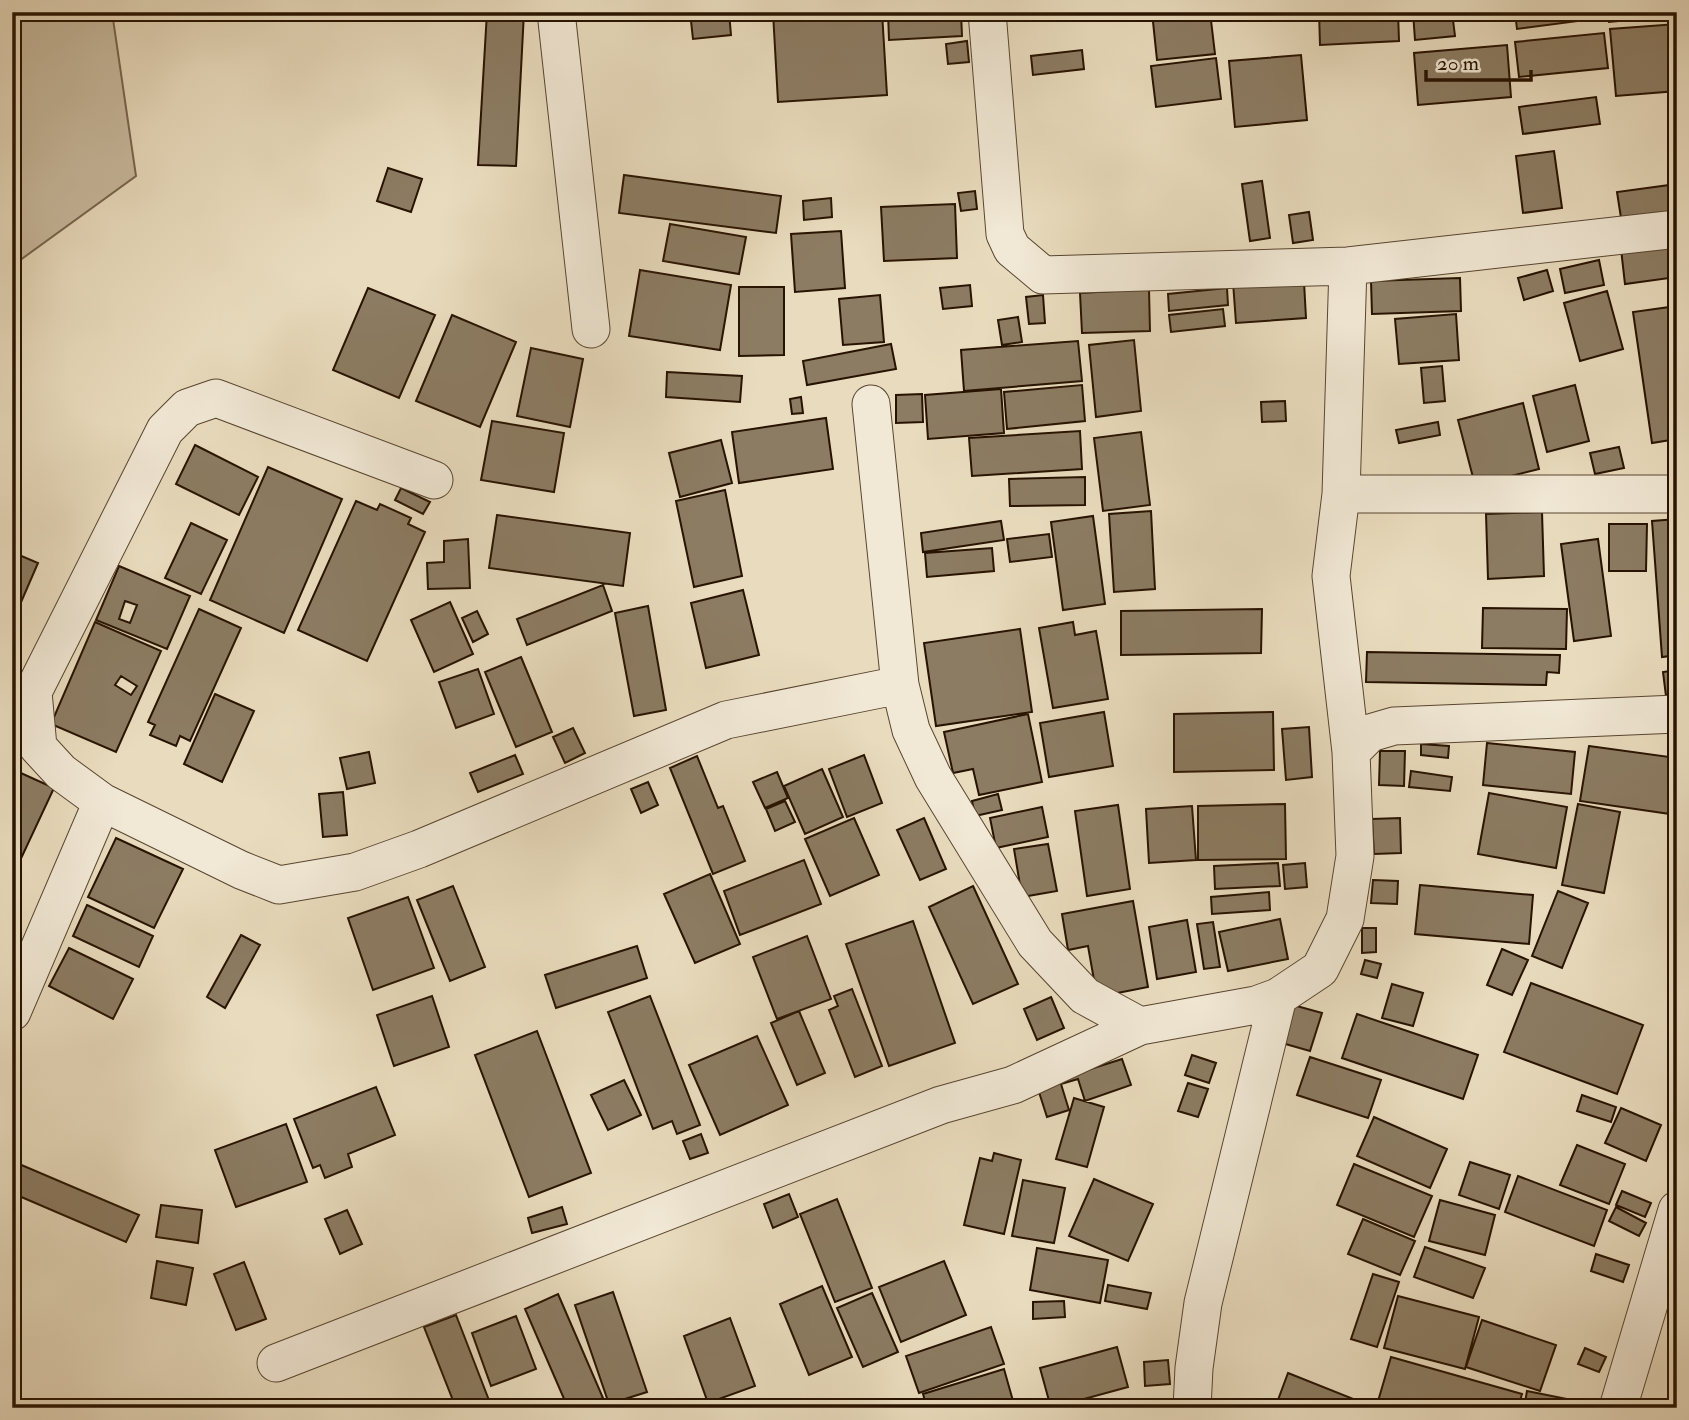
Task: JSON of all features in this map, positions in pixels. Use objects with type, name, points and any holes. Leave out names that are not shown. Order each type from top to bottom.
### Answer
[{"type":"street","points":[[556,12],[592,329]]},
{"type":"street","points":[[987,12],[1005,234],[1012,249],[1043,275],[1348,266],[1677,229]]},
{"type":"street","points":[[276,1363],[941,1105],[1013,1084],[1140,1026],[1256,1005],[1278,997],[1320,969],[1345,919],[1355,856],[1350,752],[1331,576],[1341,494],[1348,266]]},
{"type":"street","points":[[434,480],[216,398],[187,408],[165,430],[33,692],[38,747],[61,772],[102,802],[241,870],[279,885],[355,872],[419,849],[726,720],[900,684]]},
{"type":"street","points":[[872,404],[900,684],[911,730],[933,777],[1035,943],[1085,996],[1140,1026]]},
{"type":"street","points":[[1341,494],[1677,494]]},
{"type":"street","points":[[1350,752],[1370,733],[1394,726],[1677,714]]},
{"type":"street","points":[[12,1012],[102,802]]},
{"type":"street","points":[[1192,1408],[1194,1368],[1203,1303],[1278,997]]},
{"type":"street","points":[[1618,1408],[1677,1210]]},
{"type":"shaded area","points":[[12,12],[112,12],[136,176],[12,266]]},
{"type":"building","points":[[487,12],[524,12],[516,166],[478,165]]},
{"type":"building","points":[[690,12],[729,12],[731,35],[693,39]]},
{"type":"building","points":[[773,12],[882,12],[887,95],[778,102]]},
{"type":"building","points":[[888,12],[961,12],[962,36],[889,40]]},
{"type":"building","points":[[1152,12],[1210,12],[1215,54],[1157,60]]},
{"type":"building","points":[[1319,12],[1398,12],[1399,41],[1320,45]]},
{"type":"building","points":[[1413,12],[1452,12],[1455,36],[1415,40]]},
{"type":"building","points":[[1515,12],[1585,12],[1586,20],[1517,29]]},
{"type":"building","points":[[1608,12],[1650,12],[1651,18],[1609,22]]},
{"type":"building","points":[[1677,24],[1677,91],[1616,96],[1610,29]]},
{"type":"building","points":[[1604,33],[1608,68],[1519,77],[1515,42]]},
{"type":"building","points":[[967,41],[969,62],[948,64],[946,44]]},
{"type":"building","points":[[1507,45],[1511,97],[1418,105],[1414,53]]},
{"type":"building","points":[[1082,50],[1084,69],[1033,75],[1031,56]]},
{"type":"building","points":[[1301,55],[1307,120],[1235,127],[1229,61]]},
{"type":"building","points":[[1216,58],[1221,99],[1156,107],[1151,66]]},
{"type":"building","points":[[1596,97],[1600,124],[1523,134],[1519,107]]},
{"type":"building","points":[[1554,151],[1562,208],[1523,213],[1516,156]]},
{"type":"building","points":[[388,168],[422,179],[411,212],[377,201]]},
{"type":"building","points":[[624,175],[781,196],[776,233],[619,213]]},
{"type":"building","points":[[1262,181],[1270,238],[1250,241],[1242,184]]},
{"type":"building","points":[[1677,184],[1677,211],[1621,218],[1617,192]]},
{"type":"building","points":[[975,191],[977,209],[961,211],[958,193]]},
{"type":"building","points":[[831,198],[832,217],[804,220],[803,201]]},
{"type":"building","points":[[955,204],[957,258],[884,261],[881,207]]},
{"type":"building","points":[[1309,212],[1313,240],[1293,243],[1289,215]]},
{"type":"building","points":[[670,224],[746,237],[739,274],[663,261]]},
{"type":"building","points":[[841,231],[845,288],[795,292],[791,234]]},
{"type":"building","points":[[1677,243],[1677,277],[1625,284],[1621,249]]},
{"type":"building","points":[[1599,260],[1604,285],[1565,293],[1560,269]]},
{"type":"building","points":[[640,270],[731,285],[720,350],[629,336]]},
{"type":"building","points":[[1547,270],[1553,291],[1524,300],[1518,278]]},
{"type":"building","points":[[1460,278],[1461,311],[1372,314],[1371,281]]},
{"type":"building","points":[[1233,282],[1304,282],[1306,318],[1236,323]]},
{"type":"building","points":[[970,285],[972,306],[943,309],[940,288]]},
{"type":"building","points":[[739,287],[784,287],[784,355],[739,356]]},
{"type":"building","points":[[368,288],[435,315],[399,398],[333,370]]},
{"type":"building","points":[[1227,288],[1228,305],[1169,311],[1168,294]]},
{"type":"building","points":[[1149,289],[1150,331],[1082,333],[1080,293]]},
{"type":"building","points":[[1607,291],[1623,349],[1580,361],[1564,303]]},
{"type":"building","points":[[880,295],[884,342],[843,345],[839,299]]},
{"type":"building","points":[[1043,295],[1045,323],[1029,324],[1026,297]]},
{"type":"building","points":[[1677,306],[1677,439],[1652,443],[1633,312]]},
{"type":"building","points":[[1223,309],[1225,326],[1171,332],[1169,315]]},
{"type":"building","points":[[1456,314],[1459,360],[1399,364],[1395,319]]},
{"type":"building","points":[[452,315],[516,342],[480,427],[416,401]]},
{"type":"building","points":[[1018,317],[1022,342],[1002,345],[998,320]]},
{"type":"building","points":[[1134,340],[1141,411],[1096,417],[1089,345]]},
{"type":"building","points":[[1078,341],[1082,381],[964,391],[961,350]]},
{"type":"building","points":[[891,344],[896,369],[807,385],[803,361]]},
{"type":"building","points":[[531,348],[583,359],[570,427],[517,416]]},
{"type":"building","points":[[1442,366],[1445,401],[1424,403],[1421,368]]},
{"type":"building","points":[[667,372],[742,376],[740,402],[666,397]]},
{"type":"building","points":[[1082,385],[1085,421],[1007,429],[1004,392]]},
{"type":"building","points":[[1575,385],[1589,441],[1547,452],[1533,396]]},
{"type":"building","points":[[1001,389],[1004,433],[928,439],[925,395]]},
{"type":"building","points":[[922,394],[923,422],[896,423],[896,395]]},
{"type":"building","points":[[801,397],[803,413],[792,414],[790,399]]},
{"type":"building","points":[[1285,401],[1286,421],[1262,422],[1261,402]]},
{"type":"building","points":[[1523,403],[1539,469],[1475,485],[1458,420]]},
{"type":"building","points":[[826,418],[833,469],[739,483],[732,432]]},
{"type":"building","points":[[492,421],[564,433],[554,492],[481,480]]},
{"type":"building","points":[[1438,422],[1440,435],[1399,443],[1396,430]]},
{"type":"building","points":[[1080,431],[1082,469],[972,476],[969,438]]},
{"type":"building","points":[[1141,432],[1150,505],[1103,511],[1094,438]]},
{"type":"building","points":[[721,440],[732,483],[680,497],[669,453]]},
{"type":"building","points":[[195,445],[258,477],[239,515],[176,484]]},
{"type":"building","points":[[1619,447],[1624,468],[1595,474],[1590,453]]},
{"type":"building","points":[[268,467],[342,499],[284,633],[210,600]]},
{"type":"building","points":[[1085,477],[1085,505],[1010,506],[1009,479]]},
{"type":"building","points":[[401,488],[430,502],[423,514],[395,500]]},
{"type":"building","points":[[725,490],[742,576],[694,587],[676,501]]},
{"type":"building","points":[[356,501],[377,510],[380,504],[411,518],[408,524],[425,532],[367,661],[298,630]]},
{"type":"building","points":[[1151,511],[1155,589],[1114,592],[1109,514]]},
{"type":"building","points":[[1542,512],[1544,576],[1488,579],[1486,514]]},
{"type":"building","points":[[497,515],[630,533],[623,586],[489,568]]},
{"type":"building","points":[[1093,516],[1105,604],[1063,610],[1051,522]]},
{"type":"building","points":[[1677,519],[1677,655],[1662,657],[1652,521]]},
{"type":"building","points":[[1001,521],[1004,540],[923,552],[921,533]]},
{"type":"building","points":[[191,523],[227,540],[201,594],[165,578]]},
{"type":"building","points":[[1609,524],[1647,524],[1646,571],[1609,571]]},
{"type":"building","points":[[1049,534],[1052,557],[1010,562],[1007,539]]},
{"type":"building","points":[[468,539],[470,588],[428,589],[427,563],[444,562],[444,541]]},
{"type":"building","points":[[1598,539],[1611,636],[1574,641],[1561,544]]},
{"type":"building","points":[[992,548],[994,571],[927,577],[925,553]]},
{"type":"building","points":[[12,552],[38,563],[12,623]]},
{"type":"building","points":[[119,566],[190,596],[167,649],[96,620]],"holes":[[[125,601],[137,605],[130,623],[119,619]]]},
{"type":"building","points":[[603,585],[612,611],[527,645],[517,619]]},
{"type":"building","points":[[743,590],[759,655],[706,668],[691,603]]},
{"type":"building","points":[[450,602],[473,654],[434,672],[411,620]]},
{"type":"building","points":[[648,606],[666,710],[634,716],[615,613]]},
{"type":"building","points":[[1483,608],[1567,609],[1566,649],[1482,648]]},
{"type":"building","points":[[199,609],[241,628],[190,741],[180,736],[176,746],[150,735],[155,725],[148,722]]},
{"type":"building","points":[[1262,609],[1261,653],[1121,655],[1121,611]]},
{"type":"building","points":[[477,611],[488,634],[473,642],[462,618]]},
{"type":"building","points":[[95,622],[161,651],[116,752],[51,724]],"holes":[[[121,676],[137,686],[131,695],[115,685]]]},
{"type":"building","points":[[1073,622],[1075,635],[1096,631],[1108,699],[1053,708],[1039,628]]},
{"type":"building","points":[[1020,629],[1032,712],[936,726],[924,643]]},
{"type":"building","points":[[1367,652],[1560,655],[1559,673],[1547,672],[1546,685],[1366,682]]},
{"type":"building","points":[[521,657],[552,732],[516,747],[485,672]]},
{"type":"building","points":[[478,669],[494,714],[456,728],[439,682]]},
{"type":"building","points":[[1677,670],[1677,695],[1666,696],[1663,672]]},
{"type":"building","points":[[215,694],[254,711],[222,782],[184,764]]},
{"type":"building","points":[[1104,712],[1113,766],[1049,777],[1040,723]]},
{"type":"building","points":[[1273,712],[1274,770],[1174,772],[1174,714]]},
{"type":"building","points":[[1028,714],[1042,782],[979,795],[973,769],[953,773],[944,732]]},
{"type":"building","points":[[1309,727],[1312,777],[1286,780],[1282,729]]},
{"type":"building","points":[[573,728],[585,753],[565,763],[553,737]]},
{"type":"building","points":[[1487,743],[1575,752],[1571,794],[1483,785]]},
{"type":"building","points":[[1421,744],[1449,746],[1448,758],[1421,755]]},
{"type":"building","points":[[1589,746],[1677,758],[1677,815],[1580,801]]},
{"type":"building","points":[[1380,751],[1405,751],[1404,786],[1379,785]]},
{"type":"building","points":[[369,752],[375,783],[347,789],[340,758]]},
{"type":"building","points":[[515,755],[523,774],[478,792],[470,773]]},
{"type":"building","points":[[864,755],[882,803],[847,817],[829,769]]},
{"type":"building","points":[[697,756],[718,808],[723,806],[745,861],[713,874],[670,768]]},
{"type":"building","points":[[12,769],[54,788],[18,865],[12,862]]},
{"type":"building","points":[[822,769],[843,817],[805,834],[784,786]]},
{"type":"building","points":[[1411,771],[1452,777],[1450,791],[1409,787]]},
{"type":"building","points":[[777,772],[788,798],[765,808],[753,782]]},
{"type":"building","points":[[648,782],[658,805],[641,813],[631,789]]},
{"type":"building","points":[[343,792],[347,835],[323,837],[319,794]]},
{"type":"building","points":[[1489,793],[1567,807],[1556,868],[1478,854]]},
{"type":"building","points":[[998,794],[1002,810],[975,816],[972,801]]},
{"type":"building","points":[[785,801],[795,822],[775,831],[766,809]]},
{"type":"building","points":[[1285,804],[1286,859],[1198,860],[1198,806]]},
{"type":"building","points":[[1578,804],[1620,812],[1604,893],[1562,885]]},
{"type":"building","points":[[1118,805],[1130,889],[1087,896],[1075,811]]},
{"type":"building","points":[[1192,806],[1196,860],[1149,863],[1146,809]]},
{"type":"building","points":[[1042,807],[1048,837],[996,848],[990,818]]},
{"type":"building","points":[[854,818],[879,875],[830,896],[805,839]]},
{"type":"building","points":[[924,818],[946,869],[920,880],[897,830]]},
{"type":"building","points":[[1400,818],[1401,853],[1374,854],[1372,819]]},
{"type":"building","points":[[116,838],[183,869],[154,928],[88,897]]},
{"type":"building","points":[[1048,844],[1057,891],[1022,897],[1014,849]]},
{"type":"building","points":[[804,860],[821,904],[740,935],[724,891]]},
{"type":"building","points":[[1278,863],[1280,886],[1215,889],[1214,866]]},
{"type":"building","points":[[1305,863],[1307,887],[1285,889],[1283,865]]},
{"type":"building","points":[[710,874],[740,944],[695,963],[664,894]]},
{"type":"building","points":[[1373,880],[1398,881],[1397,904],[1371,903]]},
{"type":"building","points":[[1420,885],[1533,895],[1529,944],[1415,934]]},
{"type":"building","points":[[453,886],[485,967],[450,981],[417,900]]},
{"type":"building","points":[[973,886],[1018,984],[973,1004],[929,907]]},
{"type":"building","points":[[1558,891],[1588,903],[1562,968],[1532,956]]},
{"type":"building","points":[[1269,892],[1270,910],[1212,914],[1211,897]]},
{"type":"building","points":[[408,897],[434,968],[373,990],[348,918]]},
{"type":"building","points":[[1133,901],[1148,987],[1097,997],[1088,946],[1068,950],[1062,914]]},
{"type":"building","points":[[87,905],[153,936],[139,967],[73,936]]},
{"type":"building","points":[[1280,919],[1288,959],[1228,971],[1219,932]]},
{"type":"building","points":[[1187,920],[1196,972],[1157,979],[1149,927]]},
{"type":"building","points":[[913,921],[955,1043],[889,1066],[846,944]]},
{"type":"building","points":[[1213,922],[1220,967],[1204,969],[1197,924]]},
{"type":"building","points":[[1362,928],[1376,928],[1376,952],[1362,953]]},
{"type":"building","points":[[241,935],[260,945],[225,1008],[207,997]]},
{"type":"building","points":[[807,936],[831,999],[777,1019],[753,957]]},
{"type":"building","points":[[637,946],[647,978],[556,1008],[545,975]]},
{"type":"building","points":[[69,948],[133,979],[113,1019],[49,986]]},
{"type":"building","points":[[1502,949],[1528,960],[1512,995],[1487,985]]},
{"type":"building","points":[[1365,960],[1381,964],[1377,978],[1361,974]]},
{"type":"building","points":[[1531,983],[1643,1025],[1617,1094],[1504,1052]]},
{"type":"building","points":[[1392,984],[1423,993],[1413,1026],[1382,1018]]},
{"type":"building","points":[[852,989],[882,1066],[855,1077],[829,1010],[838,1006],[834,996]]},
{"type":"building","points":[[432,996],[449,1047],[394,1066],[377,1015]]},
{"type":"building","points":[[650,996],[700,1125],[677,1134],[672,1121],[653,1129],[608,1012]]},
{"type":"building","points":[[1051,997],[1064,1028],[1037,1040],[1024,1009]]},
{"type":"building","points":[[1293,1005],[1322,1013],[1310,1051],[1282,1043]]},
{"type":"building","points":[[799,1011],[825,1073],[797,1085],[771,1023]]},
{"type":"building","points":[[1357,1014],[1478,1055],[1463,1099],[1342,1058]]},
{"type":"building","points":[[537,1031],[591,1173],[529,1197],[475,1055]]},
{"type":"building","points":[[757,1036],[788,1105],[720,1135],[689,1065]]},
{"type":"building","points":[[1192,1055],[1216,1063],[1209,1083],[1185,1075]]},
{"type":"building","points":[[1310,1057],[1381,1080],[1368,1118],[1297,1095]]},
{"type":"building","points":[[1122,1059],[1131,1085],[1085,1101],[1078,1079],[1061,1084],[1069,1110],[1047,1117],[1037,1086]]},
{"type":"building","points":[[624,1080],[641,1115],[608,1130],[591,1095]]},
{"type":"building","points":[[1188,1083],[1208,1089],[1198,1117],[1178,1111]]},
{"type":"building","points":[[376,1087],[395,1135],[348,1154],[352,1167],[325,1178],[320,1165],[313,1168],[294,1119]]},
{"type":"building","points":[[1582,1095],[1616,1107],[1611,1122],[1577,1111]]},
{"type":"building","points":[[1074,1098],[1104,1107],[1087,1167],[1056,1159]]},
{"type":"building","points":[[1621,1108],[1661,1125],[1646,1161],[1605,1143]]},
{"type":"building","points":[[1374,1117],[1447,1149],[1430,1188],[1357,1156]]},
{"type":"building","points":[[286,1124],[307,1182],[236,1207],[215,1150]]},
{"type":"building","points":[[701,1134],[708,1153],[690,1159],[683,1141]]},
{"type":"building","points":[[1577,1145],[1625,1164],[1609,1204],[1560,1185]]},
{"type":"building","points":[[994,1153],[1021,1160],[1004,1234],[964,1225],[980,1158],[992,1161]]},
{"type":"building","points":[[12,1161],[139,1215],[126,1242],[12,1193]]},
{"type":"building","points":[[1470,1162],[1510,1175],[1499,1209],[1459,1195]]},
{"type":"building","points":[[1354,1164],[1432,1196],[1414,1237],[1337,1205]]},
{"type":"building","points":[[1518,1176],[1607,1210],[1594,1246],[1505,1212]]},
{"type":"building","points":[[1094,1179],[1153,1204],[1128,1261],[1069,1236]]},
{"type":"building","points":[[1023,1180],[1065,1188],[1054,1243],[1012,1236]]},
{"type":"building","points":[[1622,1191],[1651,1203],[1645,1217],[1616,1205]]},
{"type":"building","points":[[789,1194],[798,1217],[773,1228],[764,1204]]},
{"type":"building","points":[[837,1199],[872,1288],[835,1302],[800,1214]]},
{"type":"building","points":[[1440,1200],[1495,1215],[1485,1255],[1429,1241]]},
{"type":"building","points":[[161,1205],[202,1210],[198,1243],[156,1237]]},
{"type":"building","points":[[562,1207],[567,1224],[532,1233],[528,1218]]},
{"type":"building","points":[[1616,1207],[1646,1223],[1639,1236],[1609,1221]]},
{"type":"building","points":[[347,1210],[362,1244],[340,1254],[325,1219]]},
{"type":"building","points":[[1363,1219],[1415,1241],[1400,1275],[1348,1254]]},
{"type":"building","points":[[1425,1247],[1485,1268],[1473,1298],[1414,1277]]},
{"type":"building","points":[[1037,1248],[1108,1260],[1100,1303],[1030,1290]]},
{"type":"building","points":[[1596,1254],[1629,1265],[1623,1282],[1591,1271]]},
{"type":"building","points":[[157,1261],[193,1268],[186,1305],[151,1298]]},
{"type":"building","points":[[944,1261],[966,1315],[901,1342],[879,1287]]},
{"type":"building","points":[[244,1262],[266,1319],[236,1330],[214,1274]]},
{"type":"building","points":[[1373,1274],[1399,1282],[1377,1347],[1351,1339]]},
{"type":"building","points":[[1108,1285],[1151,1293],[1147,1309],[1105,1301]]},
{"type":"building","points":[[822,1286],[852,1357],[809,1375],[780,1304]]},
{"type":"building","points":[[613,1292],[647,1392],[609,1404],[575,1305]]},
{"type":"building","points":[[872,1293],[898,1352],[863,1367],[837,1308]]},
{"type":"building","points":[[558,1294],[603,1398],[582,1408],[568,1408],[525,1309]]},
{"type":"building","points":[[1398,1296],[1479,1317],[1465,1369],[1384,1348]]},
{"type":"building","points":[[1064,1301],[1065,1317],[1033,1319],[1033,1302]]},
{"type":"building","points":[[456,1315],[492,1408],[456,1408],[424,1327]]},
{"type":"building","points":[[516,1316],[536,1369],[491,1386],[472,1333]]},
{"type":"building","points":[[730,1318],[755,1386],[708,1403],[684,1336]]},
{"type":"building","points":[[1482,1320],[1556,1345],[1540,1391],[1466,1367]]},
{"type":"building","points":[[991,1327],[1004,1364],[919,1393],[906,1356]]},
{"type":"building","points":[[1117,1347],[1128,1387],[1051,1408],[1040,1368]]},
{"type":"building","points":[[1585,1348],[1606,1357],[1599,1372],[1578,1364]]},
{"type":"building","points":[[1391,1357],[1522,1394],[1518,1408],[1376,1408]]},
{"type":"building","points":[[1168,1360],[1170,1384],[1145,1386],[1144,1362]]},
{"type":"building","points":[[1004,1369],[1015,1408],[927,1408],[923,1394]]},
{"type":"building","points":[[1288,1373],[1361,1402],[1359,1408],[1275,1408]]},
{"type":"building","points":[[1527,1391],[1597,1405],[1597,1408],[1524,1408]]},
{"type":"building","points":[[916,1399],[919,1408],[886,1408]]}]
